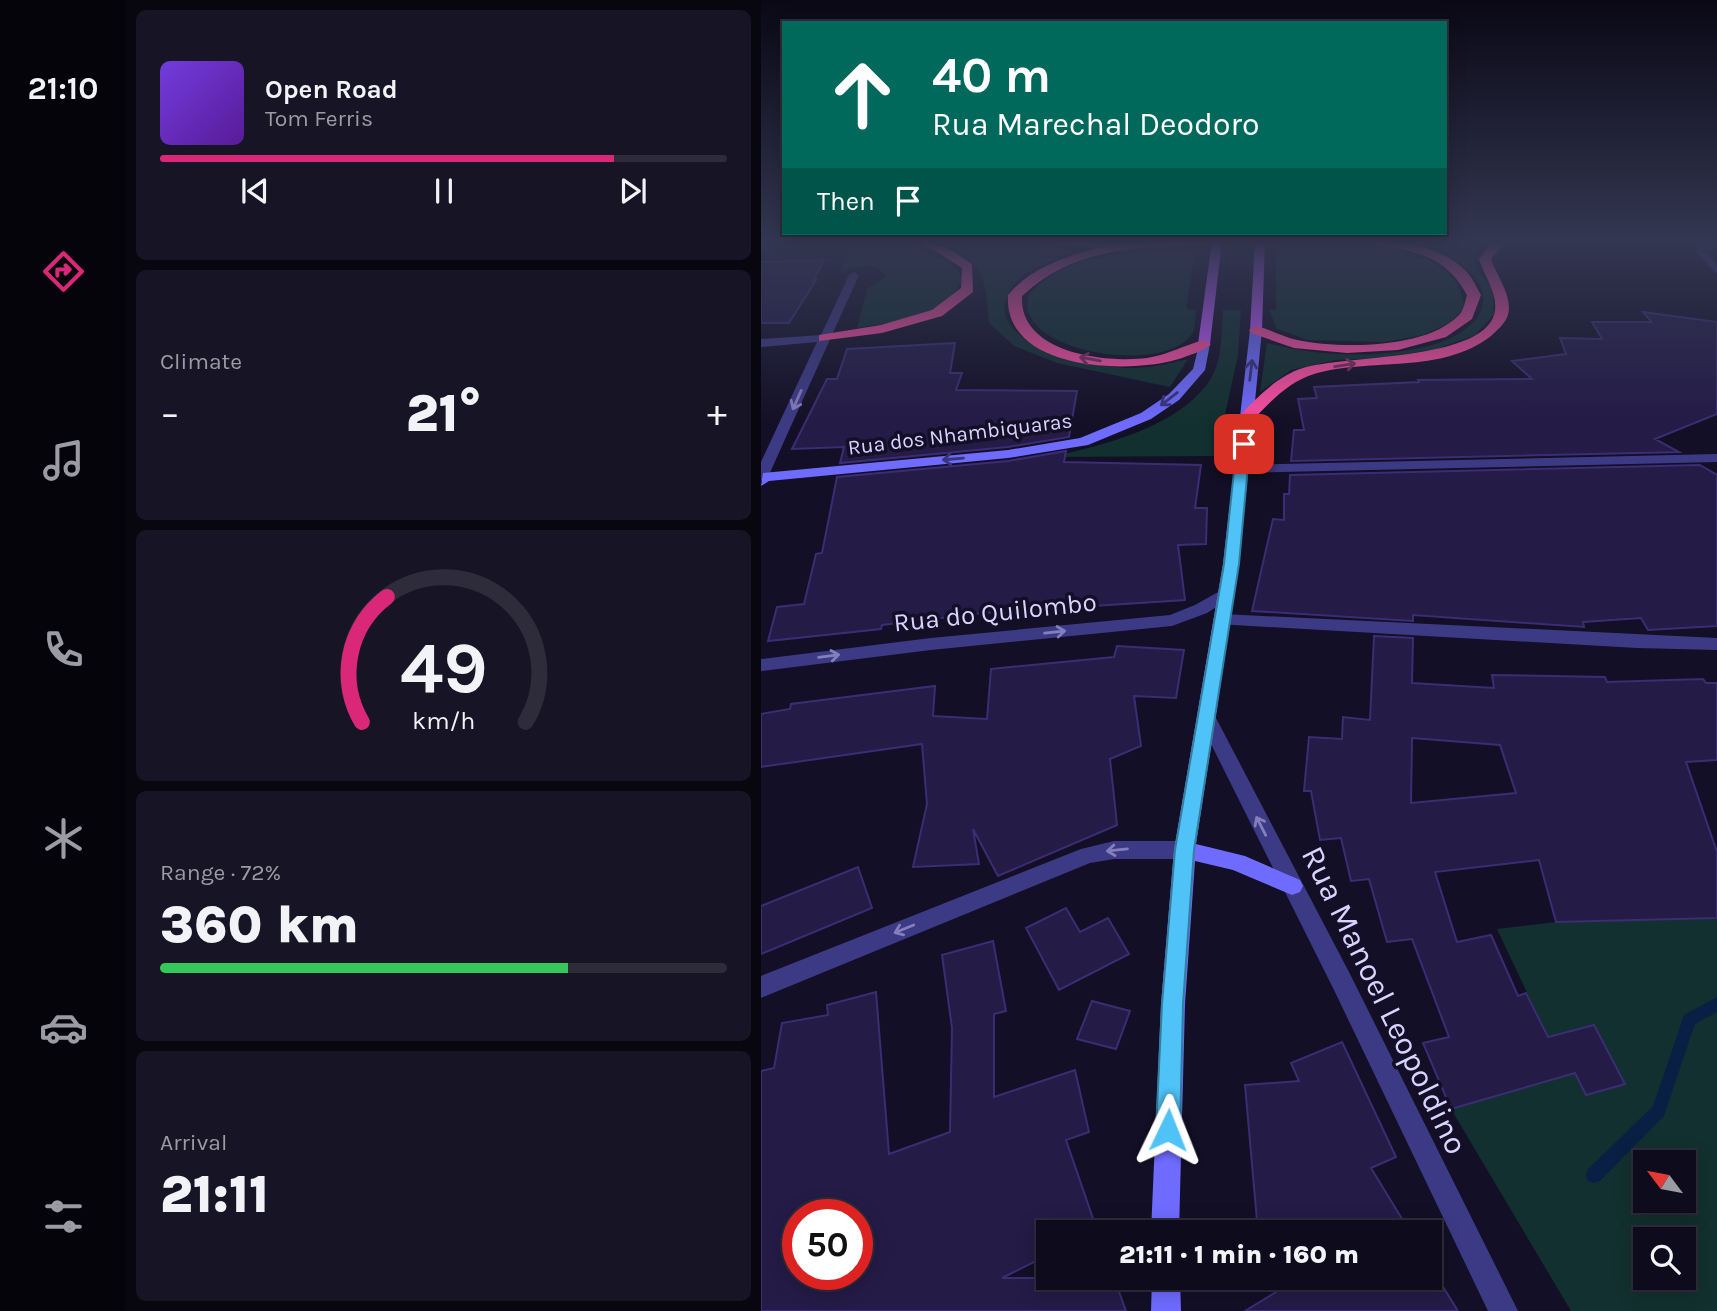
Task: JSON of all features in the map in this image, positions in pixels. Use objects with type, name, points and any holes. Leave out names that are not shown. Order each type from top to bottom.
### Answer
[{"type":"highway","points":[[824,338],[882,329],[937,313],[951,302]]},
{"type":"highway","points":[[1015,302],[1015,314],[1028,333],[1053,349],[1081,358],[1115,363],[1145,362],[1171,357],[1204,344]]},
{"type":"highway","points":[[1256,330],[1294,344],[1347,349],[1399,346],[1441,334],[1467,316],[1472,302]]},
{"type":"highway","points":[[1245,419],[1276,388],[1308,371],[1456,350],[1486,334],[1501,317],[1502,302]]},
{"type":"main road","points":[[1204,344],[1210,302]]},
{"type":"main road","points":[[1165,1220],[1173,1004],[1185,850],[1227,592],[1242,469],[1257,302]]},
{"type":"main road","name":"Rua dos Nhambiquaras","points":[[762,479],[1008,454],[1083,442],[1146,416],[1174,397],[1199,370],[1204,344]]},
{"type":"main road","points":[[1185,850],[1237,862],[1292,886]]},
{"type":"main road","points":[[1166,1290],[1166,1311]]},
{"type":"street","points":[[762,479],[841,302]]},
{"type":"street","points":[[761,342],[824,338]]},
{"type":"street","points":[[1242,469],[1717,457]]},
{"type":"street","name":"Rua do Quilombo","points":[[761,665],[931,644],[1172,620],[1201,610],[1227,592]]},
{"type":"street","points":[[1223,620],[1717,644]]},
{"type":"street","name":"Rua Manoel Leopoldino","points":[[1207,718],[1503,1311]]},
{"type":"street","points":[[761,987],[1088,855],[1127,849],[1185,850]]},
{"type":"green space","points":[[864,302],[944,302],[917,317],[857,328]]},
{"type":"green space","points":[[987,302],[1005,302],[1007,320],[1020,335],[1039,347],[1063,356],[1089,363],[1130,368],[1188,359],[1170,387],[1057,363],[1014,346],[989,323]]},
{"type":"green space","points":[[1028,302],[1187,302],[1186,309],[1196,310],[1193,333],[1177,346],[1156,353],[1131,356],[1078,348],[1055,339],[1038,326],[1028,311]]},
{"type":"green space","points":[[1276,302],[1463,302],[1464,308],[1450,323],[1423,335],[1385,342],[1308,340],[1277,329],[1269,310],[1276,310]]},
{"type":"green space","points":[[1482,302],[1493,302],[1494,314],[1475,335],[1436,349],[1383,358],[1335,360],[1291,370],[1260,392],[1267,343],[1328,353],[1370,354],[1412,350],[1458,334],[1469,327],[1482,308]]},
{"type":"green space","points":[[1223,310],[1241,310],[1238,355],[1216,456],[1050,457],[1093,447],[1139,431],[1181,409],[1198,395],[1211,378],[1218,362]]},
{"type":"green space","points":[[1717,918],[1717,1311],[1571,1311],[1451,1109],[1575,1073],[1586,1095],[1625,1084],[1594,1025],[1548,1037],[1497,929],[1556,922]]},
{"type":"building","points":[[761,302],[802,302],[789,323],[761,323]]},
{"type":"building","points":[[1643,312],[1717,322],[1717,414],[1655,439],[1679,452],[1291,461],[1294,430],[1304,430],[1298,399],[1317,398],[1314,387],[1419,382],[1418,380],[1532,379],[1512,361],[1566,354],[1560,338],[1602,339],[1592,322],[1652,322]]},
{"type":"building","points":[[955,343],[950,373],[962,373],[956,390],[1077,391],[1069,437],[1008,447],[840,463],[844,447],[792,449],[827,379],[837,379],[847,349]]},
{"type":"building","points":[[1066,451],[1064,462],[1201,465],[1195,508],[1207,508],[1206,544],[1178,545],[1185,600],[984,613],[882,625],[881,629],[768,641],[777,607],[804,604],[816,554],[822,553],[837,477],[1008,461]]},
{"type":"building","points":[[1700,465],[1717,475],[1717,626],[1648,630],[1641,618],[1583,622],[1584,627],[1413,615],[1413,621],[1252,611],[1273,519],[1284,520],[1284,494],[1289,494],[1290,475]]},
{"type":"building","points":[[1374,636],[1413,638],[1412,683],[1494,688],[1492,675],[1605,677],[1607,682],[1703,679],[1706,683],[1717,683],[1717,760],[1686,762],[1717,852],[1717,918],[1556,922],[1539,860],[1435,872],[1457,942],[1491,935],[1518,996],[1526,993],[1548,1037],[1594,1025],[1625,1084],[1586,1095],[1575,1073],[1451,1109],[1423,1043],[1449,1037],[1412,939],[1387,942],[1369,879],[1351,881],[1341,838],[1320,840],[1311,791],[1304,791],[1309,737],[1342,739],[1343,717],[1370,720]],"holes":[[[1412,738],[1500,745],[1516,793],[1411,803]]]},
{"type":"building","points":[[1117,646],[1184,650],[1176,698],[1134,696],[1141,746],[1110,759],[1117,825],[998,876],[973,829],[979,864],[913,867],[927,804],[922,744],[761,767],[761,714],[790,709],[791,704],[935,686],[933,716],[987,719],[991,669],[1114,657]]},
{"type":"building","points":[[858,867],[872,908],[761,954],[761,906]]},
{"type":"building","points":[[1066,908],[1080,932],[1108,918],[1129,954],[1059,990],[1026,928]]},
{"type":"building","points":[[993,941],[1006,1011],[994,1014],[994,1097],[1075,1070],[1089,1132],[1066,1140],[1094,1220],[1036,1220],[1036,1261],[1002,1278],[1036,1278],[1036,1290],[1118,1290],[1126,1311],[761,1311],[761,1071],[774,1068],[782,1023],[828,1015],[827,1005],[876,992],[889,1154],[950,1132],[952,1028],[942,955]]},
{"type":"building","points":[[1092,1001],[1130,1011],[1116,1049],[1077,1039]]},
{"type":"building","points":[[1342,1042],[1396,1157],[1371,1168],[1403,1220],[1257,1220],[1245,1085],[1299,1081],[1291,1063]]},
{"type":"building","points":[[1442,1285],[1458,1311],[1245,1311],[1279,1290],[1442,1290]]},
{"type":"waterway","points":[[1594,1175],[1659,1111],[1689,1020],[1717,1004]]},
{"type":"route","points":[[1168,1130],[1177,927],[1185,850],[1231,564],[1244,444]]}]
